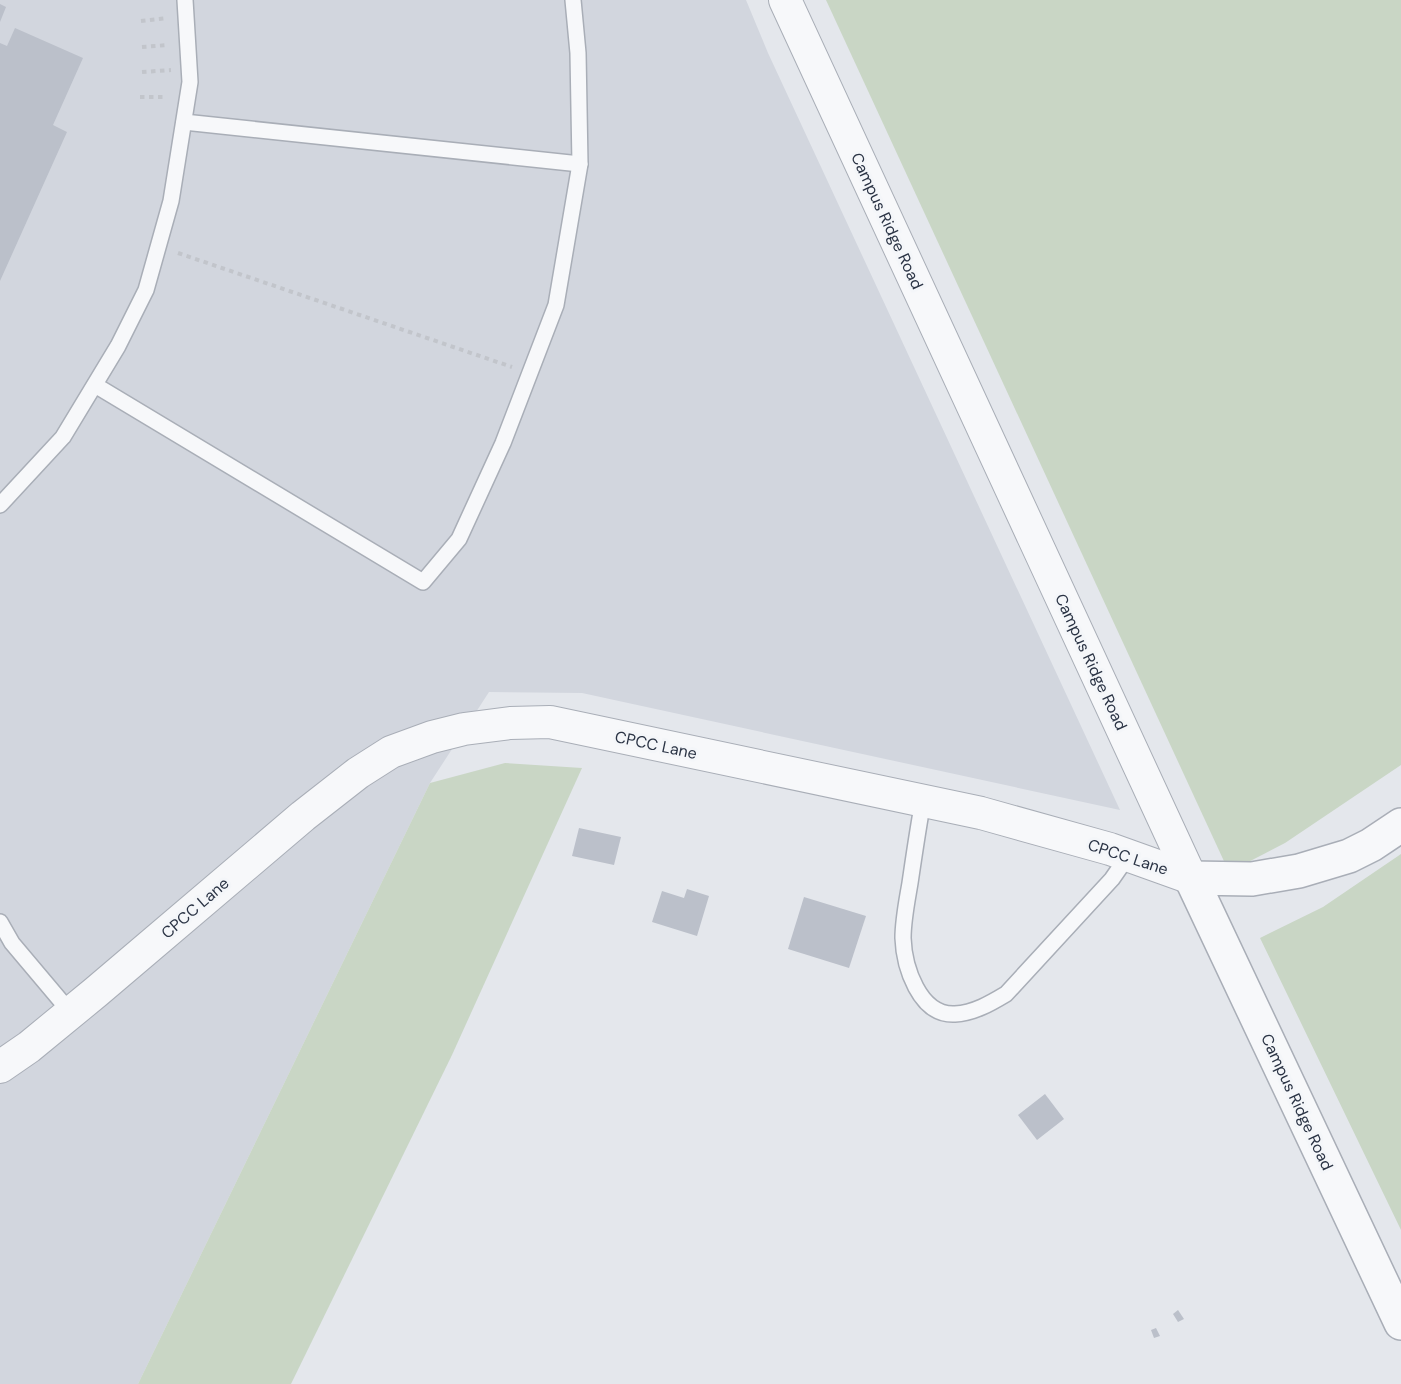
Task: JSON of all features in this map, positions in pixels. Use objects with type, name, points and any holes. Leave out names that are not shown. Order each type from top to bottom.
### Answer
[{"type":"street","name":"Campus Ridge Road","points":[[785,0],[1191,878],[1401,1323]]},
{"type":"street","name":"CPCC Lane","points":[[0,1067],[71,1013],[303,816],[358,773],[391,752],[443,734],[510,723],[550,722],[981,813],[1128,856],[1191,878],[1252,879],[1299,872],[1349,856],[1371,845],[1401,825]]},
{"type":"lane","points":[[0,505],[63,437],[118,346],[146,290],[171,201],[190,82],[185,0]]},
{"type":"lane","points":[[94,385],[423,582],[459,539],[504,443],[556,305],[580,164],[578,53],[573,0]]},
{"type":"lane","points":[[184,122],[580,164]]},
{"type":"lane","points":[[923,801],[903,939],[908,968],[918,993],[935,1009],[954,1014],[985,1006],[1006,994],[1112,879],[1128,856]]},
{"type":"lane","points":[[0,922],[12,943],[71,1013]]},
{"type":"path","points":[[142,72],[189,69]]},
{"type":"path","points":[[174,252],[530,373]]},
{"type":"shaded area","points":[[0,0],[746,0],[768,53],[1120,810],[582,693],[489,692],[430,783],[138,1384],[0,1384]]},
{"type":"green space","points":[[826,0],[1401,0],[1401,765],[1285,843],[1229,872]]},
{"type":"green space","points":[[505,763],[582,768],[452,1055],[291,1384],[138,1384],[430,783]]},
{"type":"green space","points":[[1401,854],[1401,1230],[1260,938],[1323,907]]},
{"type":"building","points":[[0,4],[6,7],[0,22]]},
{"type":"building","points":[[15,28],[83,58],[53,125],[67,132],[0,281],[0,43],[7,46]]},
{"type":"building","points":[[579,828],[621,837],[614,865],[572,856]]},
{"type":"building","points":[[687,889],[709,896],[697,936],[652,922],[662,891],[684,898]]},
{"type":"building","points":[[804,897],[866,916],[849,968],[788,949]]},
{"type":"building","points":[[1045,1094],[1064,1119],[1037,1140],[1018,1115]]},
{"type":"building","points":[[1178,1310],[1184,1319],[1178,1322],[1173,1314]]},
{"type":"building","points":[[1156,1328],[1160,1336],[1154,1338],[1151,1330]]}]
